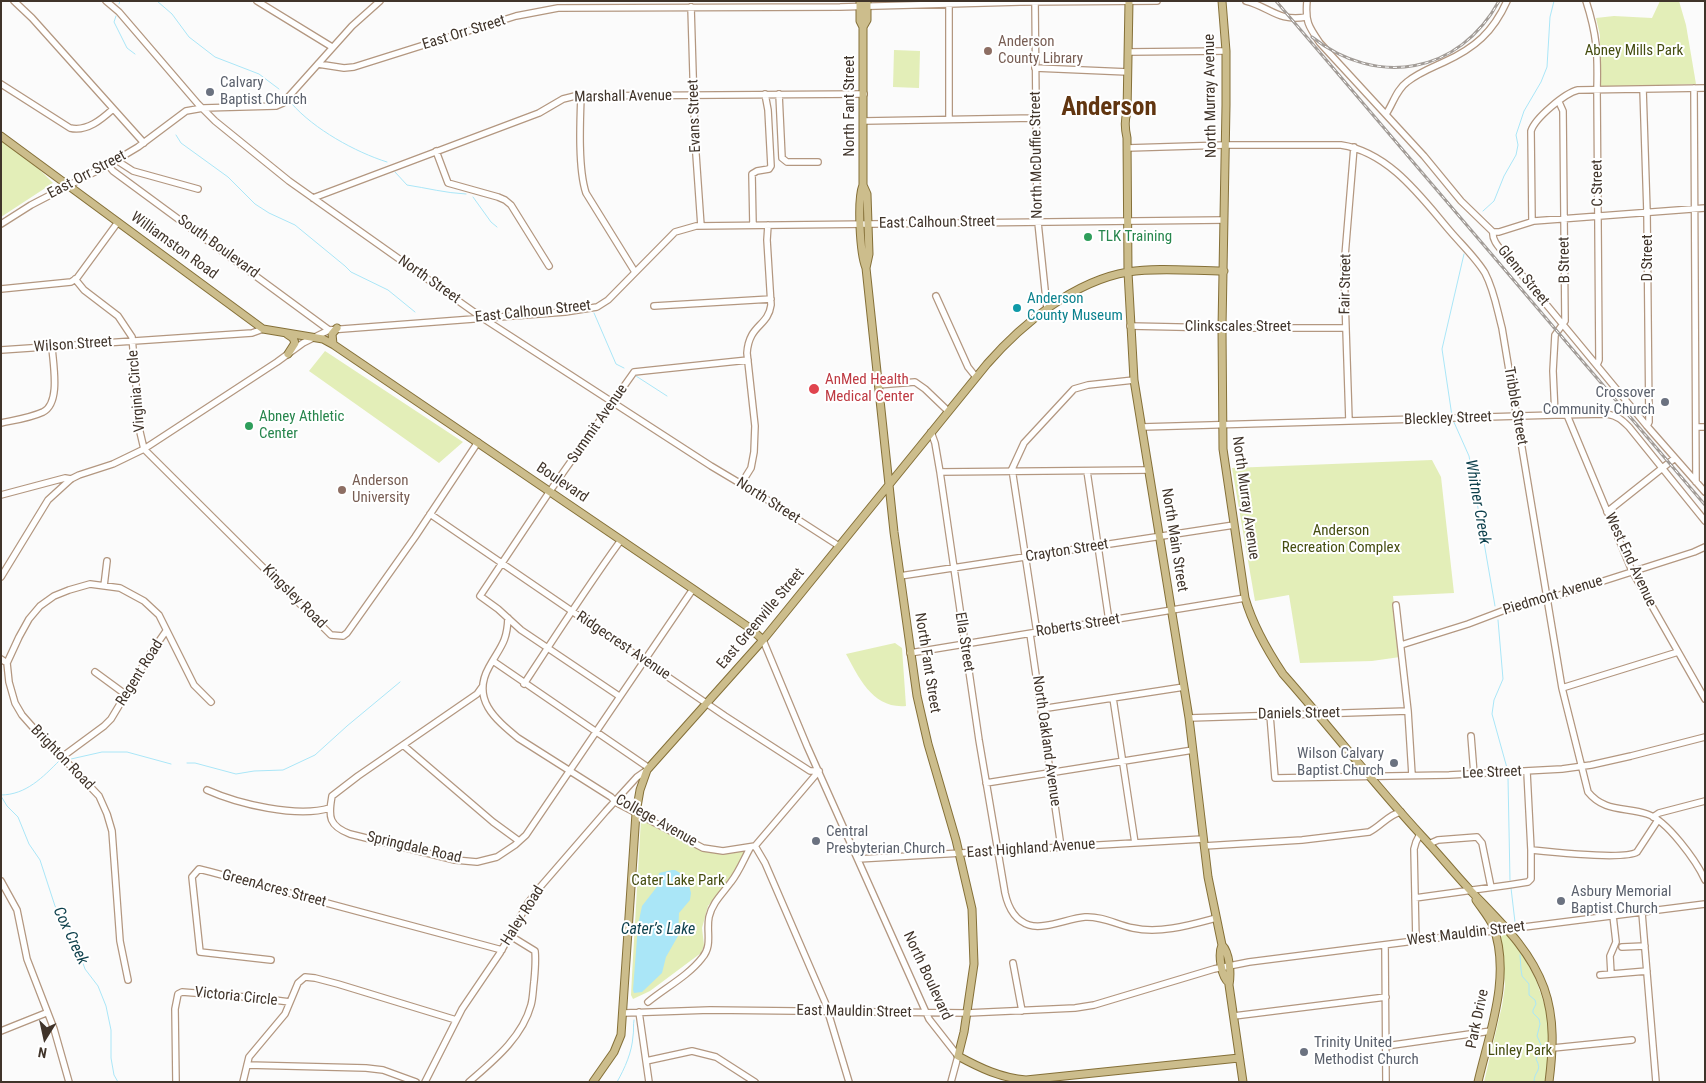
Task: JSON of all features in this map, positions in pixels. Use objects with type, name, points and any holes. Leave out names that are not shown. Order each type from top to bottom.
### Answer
[{"type":"main road","name":"North Main Street","points":[[1129,1],[1128,113],[1125,118],[1125,132],[1127,138],[1128,272],[1134,380],[1189,718],[1204,842],[1216,918],[1222,945],[1226,948],[1224,980],[1228,983],[1234,1016],[1242,1082]]},
{"type":"main road","name":"North Murray Avenue","points":[[1222,1],[1226,50],[1222,425],[1224,464],[1245,598],[1251,617],[1266,649],[1283,674],[1420,834],[1508,929],[1524,950],[1544,988],[1551,1019],[1552,1048],[1549,1082]]},
{"type":"main road","name":"North Fant Street","points":[[863,4],[867,20],[863,27],[863,185],[860,195],[864,224],[862,255],[866,268],[889,486],[910,654],[924,729],[960,854],[972,909],[974,964],[958,1056]]},
{"type":"main road","name":"Williamston Road","points":[[1,136],[264,328],[323,339],[343,351]]},
{"type":"main road","name":"East Greenville Street","points":[[595,1081],[614,1052],[621,1035],[624,1013],[636,813],[640,790],[648,769],[763,640],[1001,348],[1047,309],[1073,292],[1110,276],[1139,270],[1224,271]]},
{"type":"main road","points":[[333,344],[332,334],[337,328]]},
{"type":"main road","points":[[284,333],[294,340],[294,346],[288,354]]},
{"type":"main road","name":"Boulevard","points":[[343,351],[693,589],[751,629],[763,640]]},
{"type":"main road","name":"North Murray Avenue","points":[[1470,890],[1489,918],[1494,931]]},
{"type":"main road","name":"Park Drive","points":[[1478,1082],[1500,988],[1498,951],[1494,931]]},
{"type":"main road","name":"North Boulevard","points":[[958,1056],[985,1071],[1026,1081],[1240,1058]]},
{"type":"street","points":[[14,1],[32,18],[144,143]]},
{"type":"street","name":"North Street","points":[[106,1],[119,12],[215,121],[312,198],[481,317],[711,466],[839,546]]},
{"type":"street","points":[[257,1],[332,47]]},
{"type":"street","points":[[318,64],[352,26],[380,1]]},
{"type":"street","points":[[559,1],[567,6]]},
{"type":"street","name":"East Orr Street","points":[[1,224],[31,205],[108,165],[144,143],[182,113],[192,109],[276,106],[283,103],[318,64],[344,68],[354,67],[516,16],[567,6],[691,7],[1157,1]]},
{"type":"street","points":[[1246,1],[1258,3],[1271,13],[1284,17],[1306,17],[1307,1]]},
{"type":"street","points":[[1386,114],[1399,90],[1407,82],[1421,72],[1474,46],[1487,35],[1507,1]]},
{"type":"street","name":"C Street","points":[[1586,1],[1597,39],[1598,58],[1599,360],[1597,365]]},
{"type":"street","name":"North McDuffie Street","points":[[1035,2],[1035,118],[1038,221],[1047,309]]},
{"type":"street","points":[[949,3],[949,119]]},
{"type":"street","name":"Evans Street","points":[[691,7],[700,226]]},
{"type":"street","name":"Glenn Street","points":[[1306,17],[1311,30],[1320,43],[1386,114],[1461,201],[1493,232],[1493,236],[1502,251],[1647,426],[1705,492]]},
{"type":"street","points":[[1128,52],[1226,50]]},
{"type":"street","points":[[1035,68],[1128,72]]},
{"type":"street","points":[[1,84],[70,128],[77,130],[90,126],[114,109]]},
{"type":"street","points":[[1694,88],[1696,482]]},
{"type":"street","points":[[1532,221],[1531,131],[1538,118],[1573,91],[1705,88]]},
{"type":"street","name":"D Street","points":[[1643,89],[1647,212],[1649,422],[1647,426]]},
{"type":"street","points":[[753,225],[752,174],[756,170],[769,169],[771,166],[768,110],[765,94]]},
{"type":"street","points":[[779,94],[782,158],[787,162],[818,162]]},
{"type":"street","name":"Marshall Avenue","points":[[312,198],[539,113],[563,99],[581,96],[864,94]]},
{"type":"street","points":[[581,96],[580,125],[583,184],[586,194],[635,272]]},
{"type":"street","name":"B Street","points":[[1555,415],[1555,335],[1565,321],[1564,111],[1559,102]]},
{"type":"street","points":[[864,121],[1035,118]]},
{"type":"street","name":"Tribble Street","points":[[1127,148],[1226,145],[1341,145],[1354,147],[1401,175],[1484,271],[1494,297],[1502,328],[1562,688],[1588,792],[1595,800],[1605,806],[1655,818]]},
{"type":"street","name":"Fair Street","points":[[1349,421],[1344,268],[1354,147]]},
{"type":"street","points":[[436,151],[448,183],[498,197],[511,205],[549,266]]},
{"type":"street","points":[[116,160],[133,171],[198,189]]},
{"type":"street","name":"South Boulevard","points":[[108,165],[113,171],[329,330]]},
{"type":"street","points":[[1493,232],[1499,232],[1532,221],[1705,208]]},
{"type":"street","name":"East Calhoun Street","points":[[1,577],[48,500],[71,479],[79,474],[114,464],[144,449],[314,337],[329,330],[562,312],[597,307],[608,300],[675,232],[690,226],[1224,220]]},
{"type":"street","points":[[1,289],[71,282],[76,279],[118,222]]},
{"type":"street","points":[[742,484],[751,468],[754,452],[755,426],[748,342],[753,331],[769,315],[771,299],[767,240],[768,225]]},
{"type":"street","name":"Virginia Circle","points":[[76,279],[84,290],[118,316],[132,338],[140,432],[144,449]]},
{"type":"street","points":[[936,296],[968,367],[976,377]]},
{"type":"street","points":[[654,306],[771,299]]},
{"type":"street","name":"Clinkscales Street","points":[[1130,326],[1345,328]]},
{"type":"street","name":"Wilson Street","points":[[1,350],[252,333],[264,328]]},
{"type":"street","points":[[1,423],[44,412],[50,406],[54,397],[52,347]]},
{"type":"street","name":"Summit Avenue","points":[[508,618],[480,596],[550,491],[634,372],[748,360]]},
{"type":"street","points":[[1037,633],[1012,469],[1024,443],[1074,389],[1134,380]]},
{"type":"street","points":[[878,385],[914,382],[948,411]]},
{"type":"street","name":"Bleckley Street","points":[[1142,426],[1607,414],[1622,419],[1705,521]]},
{"type":"street","name":"West End Avenue","points":[[1567,415],[1632,572],[1705,699]]},
{"type":"street","points":[[1696,427],[1705,427]]},
{"type":"street","name":"Ella Street","points":[[931,432],[940,472],[986,783],[1008,904],[1014,915],[1031,926],[1042,926],[1085,917],[1110,920],[1133,928],[1162,929],[1178,928],[1216,918]]},
{"type":"street","name":"Kingsley Road","points":[[144,449],[332,634],[343,636],[347,633],[430,514],[478,442]]},
{"type":"street","points":[[1608,512],[1675,458]]},
{"type":"street","points":[[940,472],[1149,470]]},
{"type":"street","points":[[1087,471],[1110,621]]},
{"type":"street","points":[[1,495],[65,478],[71,479]]},
{"type":"street","name":"Ridgecrest Avenue","points":[[430,514],[707,703],[810,771],[818,771]]},
{"type":"street","name":"Crayton Street","points":[[900,576],[1234,525]]},
{"type":"street","points":[[524,684],[562,629],[571,610],[621,540]]},
{"type":"street","name":"Piedmont Avenue","points":[[1401,644],[1632,572],[1705,547]]},
{"type":"street","points":[[104,586],[107,561]]},
{"type":"street","name":"Regent Road","points":[[7,662],[26,625],[40,606],[54,596],[69,590],[90,584],[120,588],[144,601],[159,615],[166,631],[111,719],[62,756]]},
{"type":"street","name":"Springdale Road","points":[[330,808],[331,820],[336,828],[343,831],[455,860],[477,862],[497,857],[526,835],[693,589]]},
{"type":"street","name":"Roberts Street","points":[[910,654],[1245,598]]},
{"type":"street","points":[[1396,605],[1408,711],[1412,775]]},
{"type":"street","points":[[508,618],[547,649],[619,696]]},
{"type":"street","points":[[207,790],[220,796],[279,810],[319,811],[330,808],[332,796],[477,694],[482,687],[488,669],[503,646],[508,630],[508,618]]},
{"type":"street","points":[[166,631],[194,685],[211,702]]},
{"type":"street","name":"North Oakland Avenue","points":[[1030,634],[1061,847]]},
{"type":"street","name":"North Boulevard","points":[[763,640],[818,771],[927,1013],[939,1033],[958,1056]]},
{"type":"street","points":[[1562,688],[1678,652]]},
{"type":"street","points":[[1,659],[7,662]]},
{"type":"street","points":[[493,661],[648,769]]},
{"type":"street","name":"Brighton Road","points":[[7,662],[9,682],[15,703],[22,715],[45,742],[62,756],[99,796],[107,814],[112,831],[120,941],[128,980]]},
{"type":"street","points":[[95,672],[125,694]]},
{"type":"street","name":"College Avenue","points":[[482,687],[484,700],[492,713],[518,738],[615,801],[703,848],[723,851],[752,847]]},
{"type":"street","points":[[1041,709],[1184,687]]},
{"type":"street","points":[[1113,698],[1135,843]]},
{"type":"street","name":"Daniels Street","points":[[1189,718],[1408,711]]},
{"type":"street","name":"Lee Street","points":[[1270,715],[1275,778],[1527,772],[1581,766],[1632,756],[1705,737]]},
{"type":"street","points":[[1470,736],[1474,774]]},
{"type":"street","points":[[402,745],[493,822],[519,841]]},
{"type":"street","points":[[986,783],[1193,750]]},
{"type":"street","name":"Haley Road","points":[[424,1082],[462,1009],[502,950],[509,935],[541,886],[615,801],[637,777],[648,769]]},
{"type":"street","points":[[648,1002],[691,969],[702,958],[709,944],[708,919],[716,901],[732,880],[752,847],[818,771]]},
{"type":"street","points":[[1415,898],[1522,883],[1531,879],[1532,850],[1527,772]]},
{"type":"street","points":[[1532,850],[1634,855],[1638,852],[1659,813],[1705,801]]},
{"type":"street","name":"East Highland Avenue","points":[[858,859],[1135,843],[1302,840],[1369,832],[1379,827],[1396,813],[1401,812]]},
{"type":"street","points":[[1655,818],[1676,838],[1698,865],[1705,880]]},
{"type":"street","points":[[1416,940],[1414,849],[1420,834]]},
{"type":"street","points":[[1429,844],[1438,840],[1459,837],[1472,836],[1480,839],[1491,887]]},
{"type":"street","points":[[752,847],[764,863],[828,1012],[849,1082]]},
{"type":"street","points":[[1698,865],[1705,862]]},
{"type":"street","name":"GreenAcres Street","points":[[271,960],[200,952],[192,876],[194,873],[199,869],[211,872],[502,950]]},
{"type":"street","points":[[1,881],[17,910],[27,959],[61,1052],[69,1082]]},
{"type":"street","name":"West Mauldin Street","points":[[1225,967],[1385,944],[1705,904]]},
{"type":"street","points":[[1642,913],[1656,1082]]},
{"type":"street","points":[[1611,974],[1610,956],[1616,942],[1613,916]]},
{"type":"street","points":[[468,1082],[514,1038],[527,1017],[531,1004],[536,961],[535,951],[509,935]]},
{"type":"street","points":[[1385,944],[1386,1082]]},
{"type":"street","points":[[1622,948],[1645,946]]},
{"type":"street","points":[[1013,964],[1022,1011]]},
{"type":"street","name":"East Mauldin Street","points":[[624,1013],[710,1010],[967,1013],[1075,1008],[1094,1005],[1225,967]]},
{"type":"street","points":[[1600,975],[1647,971]]},
{"type":"street","points":[[290,1002],[298,983],[305,977],[315,978],[456,1020]]},
{"type":"street","name":"Victoria Circle","points":[[176,1082],[175,1009],[178,994],[182,992],[290,1002],[285,1014],[249,1057],[244,1082]]},
{"type":"street","points":[[1234,1016],[1386,997]]},
{"type":"street","points":[[639,1012],[649,1082]]},
{"type":"street","points":[[1,1031],[46,1013]]},
{"type":"street","points":[[1386,1046],[1490,1031]]},
{"type":"street","points":[[1552,1048],[1632,1040]]},
{"type":"street","points":[[646,1061],[692,1051],[716,1057],[756,1082]]},
{"type":"street","points":[[951,1082],[958,1056]]},
{"type":"street","points":[[247,1065],[366,1068],[383,1070],[416,1082]]},
{"type":"green space","name":"Abney Mills Park","points":[[1660,1],[1679,1],[1686,25],[1696,84],[1600,88],[1600,35],[1596,18],[1614,16],[1652,18]]},
{"type":"green space","points":[[894,50],[920,51],[919,88],[893,87]]},
{"type":"green space","points":[[1,135],[18,148],[53,183],[1,217]]},
{"type":"green space","points":[[325,351],[463,442],[439,463],[309,371]]},
{"type":"green space","name":"Anderson Recreation Complex","points":[[1432,460],[1441,477],[1454,593],[1393,596],[1400,657],[1372,661],[1300,663],[1289,595],[1255,601],[1232,468]]},
{"type":"green space","points":[[895,643],[902,648],[906,706],[894,706],[876,697],[862,682],[846,654]]},
{"type":"green space","name":"Cater Lake Park","points":[[641,819],[678,838],[703,848],[729,852],[743,851],[745,853],[733,875],[708,906],[702,928],[704,945],[701,953],[650,991],[633,999],[631,995]]},
{"type":"green space","name":"Linley Park","points":[[1507,935],[1524,957],[1536,980],[1547,1012],[1549,1047],[1545,1082],[1484,1082],[1505,986],[1501,937]]},
{"type":"water","name":"Cater’s Lake","points":[[672,870],[687,877],[691,893],[690,900],[679,913],[678,936],[666,957],[662,973],[642,992],[634,993],[638,925],[642,906],[656,888],[659,873]]},
{"type":"waterway","points":[[157,1],[172,14],[189,37],[215,57],[259,74],[279,89]]},
{"type":"waterway","name":"Whitner Creek","points":[[1483,211],[1494,201],[1504,176],[1516,155],[1518,145],[1516,135],[1524,111],[1541,82],[1547,67],[1550,17],[1554,1]]},
{"type":"waterway","points":[[116,16],[114,22],[127,48],[135,54]]},
{"type":"waterway","points":[[292,104],[323,131],[336,139],[387,162]]},
{"type":"waterway","points":[[176,135],[181,143],[228,177],[255,204],[295,225],[351,272],[388,290],[415,312]]},
{"type":"waterway","points":[[395,172],[407,185],[466,194]]},
{"type":"waterway","points":[[473,197],[491,222],[497,227]]},
{"type":"waterway","name":"Whitner Creek","points":[[1452,416],[1442,349],[1464,254]]},
{"type":"waterway","points":[[594,313],[616,364],[624,368]]},
{"type":"waterway","points":[[636,376],[667,396]]},
{"type":"waterway","name":"Whitner Creek","points":[[1453,420],[1469,456],[1495,606]]},
{"type":"waterway","name":"Whitner Creek","points":[[1498,620],[1503,679],[1494,700],[1492,714],[1507,768]]},
{"type":"waterway","points":[[187,763],[195,763],[236,774],[283,770],[315,755],[400,682]]},
{"type":"waterway","points":[[71,759],[102,752],[127,752],[171,764]]},
{"type":"waterway","points":[[1,795],[18,792],[33,784],[59,761]]},
{"type":"waterway","name":"Whitner Creek","points":[[1508,778],[1510,880]]},
{"type":"waterway","name":"Cox Creek","points":[[1,796],[7,806],[18,817],[29,844],[40,860],[55,906],[73,935],[85,969],[98,986],[106,1006],[111,1030],[111,1058],[114,1075],[118,1082]]},
{"type":"waterway","name":"Whitner Creek","points":[[1511,888],[1515,922]]},
{"type":"waterway","name":"Whitner Creek","points":[[1520,955],[1522,976],[1529,984],[1529,995],[1535,1000],[1536,1004],[1533,1013],[1539,1019],[1540,1024],[1537,1036],[1541,1049],[1536,1059],[1539,1066],[1534,1082]]},
{"type":"waterway","points":[[617,1082],[630,1054],[634,1020]]},
{"type":"railway","points":[[1276,1],[1705,505]]},
{"type":"railway","points":[[1312,37],[1337,53],[1363,63],[1389,67],[1415,66],[1439,58],[1462,45],[1482,26],[1499,1]]},
{"type":"place","name":"Anderson County Library","points":[[988,51]]},
{"type":"place","name":"Calvary Baptist Church","points":[[210,92]]},
{"type":"place","name":"TLK Training","points":[[1088,237]]},
{"type":"place","name":"Anderson County Museum","points":[[1017,308]]},
{"type":"place","name":"AnMed Health Medical Center","points":[[814,389]]},
{"type":"place","name":"Crossover Community Church","points":[[1665,402]]},
{"type":"place","name":"Abney Athletic Center","points":[[249,426]]},
{"type":"place","name":"Anderson University","points":[[342,490]]},
{"type":"place","name":"Wilson Calvary Baptist Church","points":[[1394,763]]},
{"type":"place","name":"Central Presbyterian Church","points":[[816,841]]},
{"type":"place","name":"Asbury Memorial Baptist Church","points":[[1561,901]]},
{"type":"place","name":"Trinity United Methodist Church","points":[[1304,1052]]},
{"type":"district","name":"Anderson","points":[[1109,109]]}]
